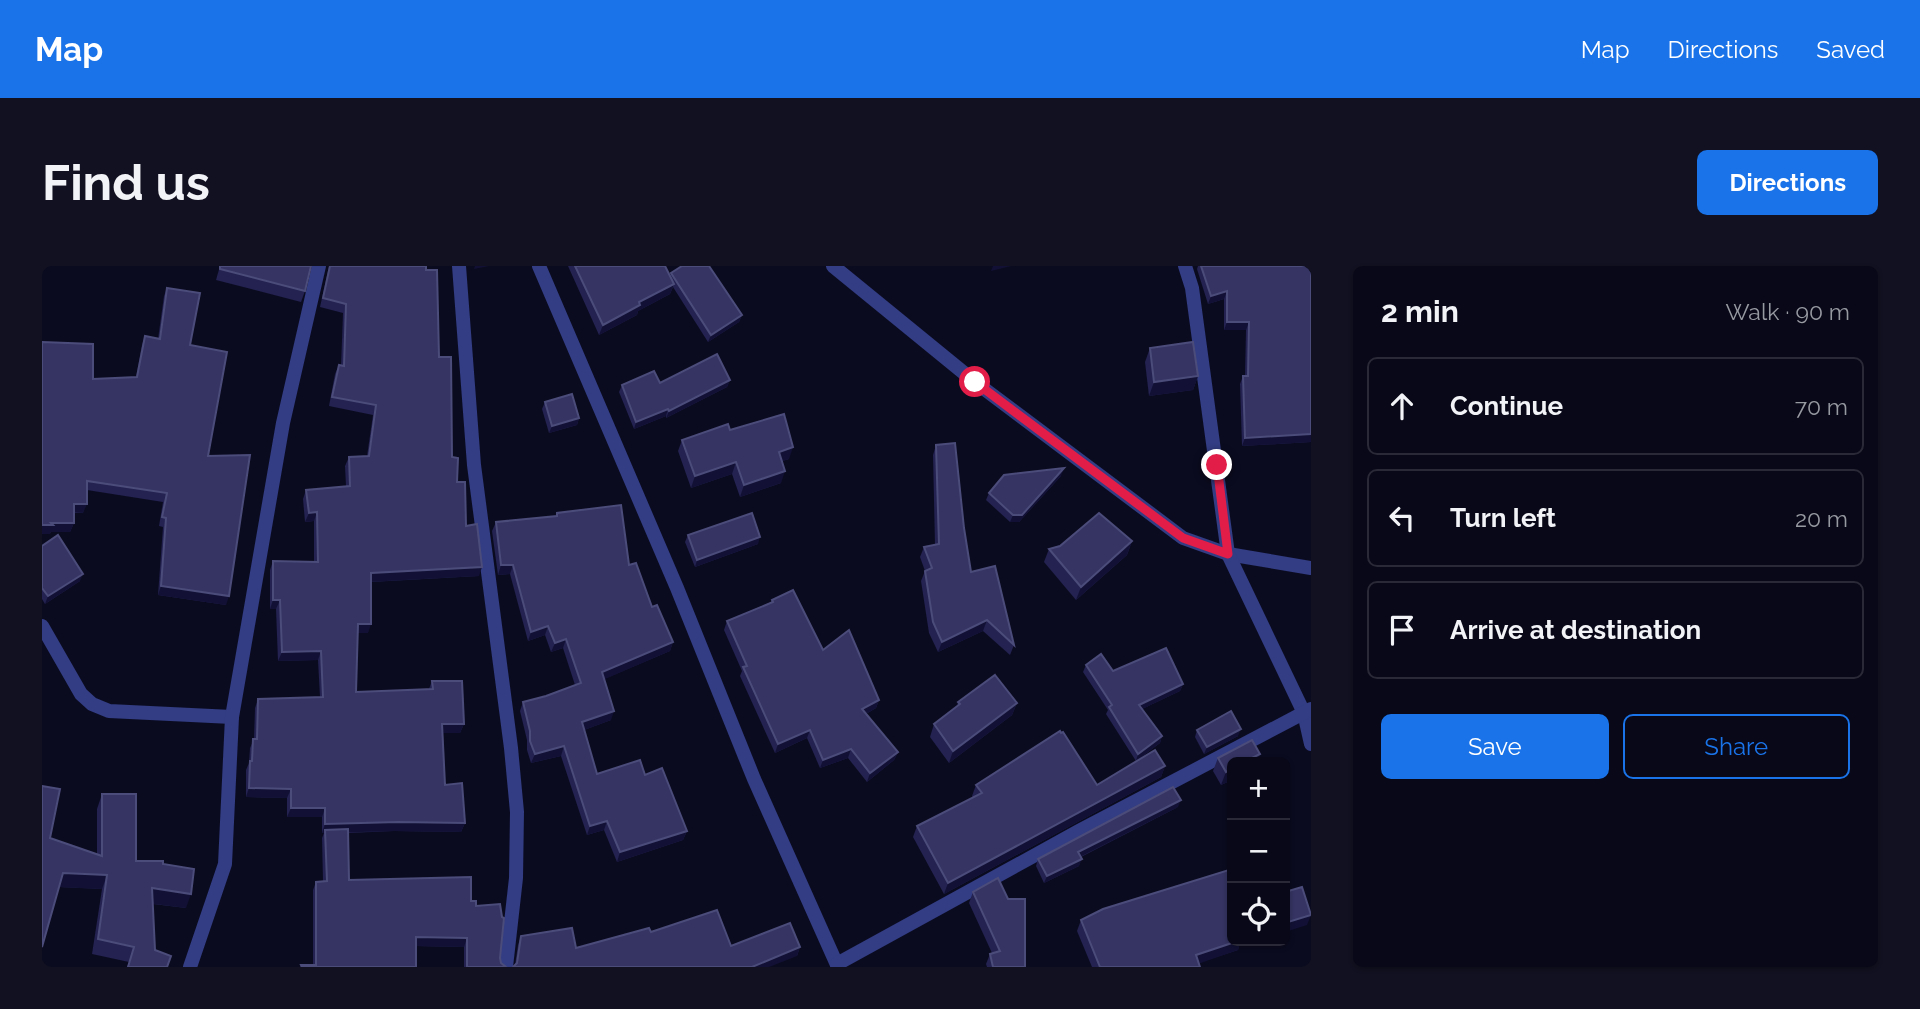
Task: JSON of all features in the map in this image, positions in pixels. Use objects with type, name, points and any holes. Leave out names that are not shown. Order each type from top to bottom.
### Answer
[{"type":"street","points":[[190,967],[225,864],[232,717],[283,423],[319,266]]},
{"type":"street","points":[[459,266],[474,465],[517,812],[516,878],[506,967]]},
{"type":"street","points":[[539,266],[677,588],[754,779],[837,966],[1079,831],[1307,711]]},
{"type":"street","points":[[833,266],[975,382],[1183,538],[1228,554],[1311,568]]},
{"type":"street","points":[[1185,266],[1192,288],[1228,554],[1307,711],[1311,744]]},
{"type":"street","points":[[42,626],[80,694],[92,704],[109,711],[232,717]]},
{"type":"building","points":[[220,266],[311,266],[305,291],[220,269]]},
{"type":"building","points":[[330,266],[426,266],[426,270],[437,270],[439,357],[451,357],[452,457],[458,458],[457,482],[465,482],[466,526],[477,524],[482,567],[371,573],[371,624],[358,624],[356,692],[433,689],[432,681],[462,681],[464,724],[442,724],[445,785],[462,783],[465,823],[325,824],[325,808],[291,808],[291,789],[249,788],[253,739],[257,739],[258,699],[323,697],[321,651],[282,652],[280,600],[273,600],[273,561],[318,562],[317,512],[309,513],[306,490],[350,486],[349,457],[369,456],[376,405],[332,397],[339,365],[344,366],[346,304],[323,298]]},
{"type":"building","points":[[575,266],[665,266],[674,284],[603,325]]},
{"type":"building","points":[[682,266],[709,266],[742,315],[711,335],[671,273]]},
{"type":"building","points":[[1201,266],[1311,266],[1311,434],[1245,438],[1243,376],[1248,376],[1249,322],[1227,322],[1227,291],[1211,296]]},
{"type":"building","points":[[167,288],[200,293],[190,345],[227,352],[208,456],[250,455],[229,596],[161,586],[166,518],[162,517],[167,493],[87,481],[87,504],[74,504],[74,523],[42,525],[42,342],[93,344],[93,379],[137,377],[145,336],[160,339]]},
{"type":"building","points":[[1193,342],[1198,376],[1154,382],[1150,348]]},
{"type":"building","points":[[717,354],[730,380],[669,411],[668,409],[636,422],[622,385],[654,371],[660,383]]},
{"type":"building","points":[[572,394],[579,418],[552,426],[545,402]]},
{"type":"building","points":[[784,414],[793,447],[779,452],[785,471],[744,485],[736,462],[695,476],[682,440],[728,424],[730,430]]},
{"type":"building","points":[[955,443],[971,572],[995,566],[1014,645],[987,620],[942,642],[933,622],[925,571],[932,568],[924,547],[939,544],[936,445]]},
{"type":"building","points":[[1064,468],[1022,515],[1013,515],[989,493],[1004,475]]},
{"type":"building","points":[[621,505],[629,565],[636,563],[652,607],[657,605],[673,642],[602,672],[614,711],[582,722],[597,774],[640,760],[645,775],[662,768],[687,831],[620,852],[607,821],[590,826],[564,746],[535,754],[530,741],[523,702],[581,683],[566,639],[555,643],[548,626],[531,632],[513,565],[501,565],[496,522],[557,516],[557,513]]},
{"type":"building","points":[[752,513],[760,537],[697,560],[688,535]]},
{"type":"building","points":[[1099,513],[1132,541],[1081,587],[1049,549],[1060,546]]},
{"type":"building","points":[[58,535],[83,574],[48,596],[42,588],[42,546]]},
{"type":"building","points":[[793,590],[823,650],[849,630],[879,700],[862,709],[898,752],[870,773],[851,749],[823,760],[810,730],[778,744],[743,667],[747,666],[727,621],[773,602],[772,600]]},
{"type":"building","points":[[1166,648],[1183,684],[1139,705],[1162,736],[1138,754],[1109,707],[1112,705],[1086,665],[1101,654],[1113,671]]},
{"type":"building","points":[[995,675],[1017,703],[953,751],[934,724],[960,704],[958,702]]},
{"type":"building","points":[[1231,711],[1241,729],[1207,747],[1197,730]]},
{"type":"building","points":[[1060,731],[1097,785],[1155,750],[1165,766],[948,883],[917,826],[982,793],[976,785]]},
{"type":"building","points":[[1252,740],[1260,754],[1254,757],[1227,757],[1226,772],[1218,758]]},
{"type":"building","points":[[42,786],[60,789],[50,838],[102,856],[102,794],[136,794],[136,861],[163,861],[163,864],[194,869],[191,894],[152,888],[155,950],[171,956],[167,967],[128,967],[134,947],[98,939],[107,875],[63,873],[42,947]]},
{"type":"building","points":[[1173,787],[1181,800],[1078,852],[1082,859],[1047,876],[1038,859]]},
{"type":"building","points":[[348,829],[349,880],[471,877],[471,901],[476,901],[476,906],[500,904],[504,918],[500,958],[506,967],[467,967],[467,938],[416,937],[416,967],[302,967],[301,965],[316,965],[316,882],[327,881],[325,830]]},
{"type":"building","points":[[1227,871],[1227,945],[1196,955],[1200,967],[1100,967],[1081,920],[1103,909]]},
{"type":"building","points":[[998,878],[1008,899],[1025,899],[1025,967],[993,967],[990,954],[1000,951],[973,892]]},
{"type":"building","points":[[1302,887],[1311,915],[1290,921],[1290,891]]},
{"type":"building","points":[[717,910],[731,946],[790,923],[800,947],[752,967],[513,967],[517,963],[521,936],[572,928],[576,948],[649,928],[651,932]]},
{"type":"route","points":[[975,382],[1183,538],[1228,554],[1217,465]]}]
